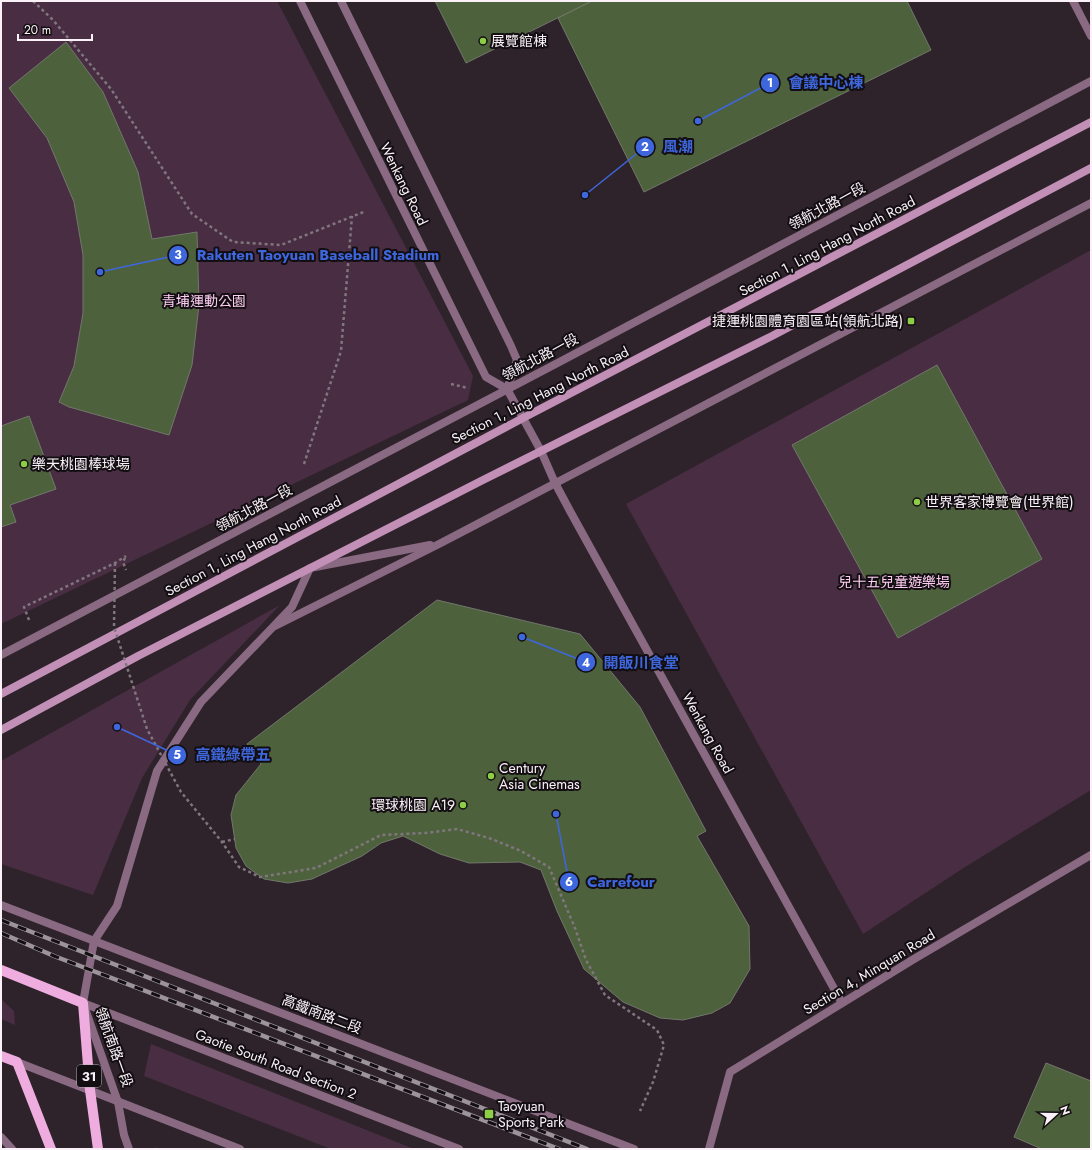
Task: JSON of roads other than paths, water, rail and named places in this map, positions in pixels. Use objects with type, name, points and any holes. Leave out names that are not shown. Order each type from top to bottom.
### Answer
[{"type":"main road","name":"Section 1, Ling Hang North Road","points":[[1,694],[523,418],[1091,122]]},
{"type":"main road","points":[[1,730],[138,656],[310,568],[772,336],[1091,168]]},
{"type":"main road","points":[[1,970],[83,1003]]},
{"type":"main road","name":"領航南路一段","points":[[83,1003],[90,1090],[98,1149]]},
{"type":"main road","points":[[1,1056],[17,1062],[51,1149]]},
{"type":"street","name":"Wenkang Road","points":[[300,1],[481,368],[486,377],[507,389],[541,451],[555,483],[842,1004]]},
{"type":"street","name":"Wenkang Road","points":[[341,1],[517,360],[507,389]]},
{"type":"street","points":[[1073,1],[1091,36]]},
{"type":"street","name":"領航北路一段","points":[[1,655],[1091,81]]},
{"type":"street","points":[[275,626],[439,544],[1091,203]]},
{"type":"street","points":[[83,1003],[94,941],[117,906],[157,771],[201,702],[292,607],[310,568],[439,544]]},
{"type":"street","name":"Section 4, Minquan Road","points":[[709,1149],[730,1072],[1091,855]]},
{"type":"street","name":"高鐵南路二段","points":[[1,904],[634,1149]]},
{"type":"street","name":"領航南路一段","points":[[83,1003],[118,1102],[124,1135],[129,1149]]},
{"type":"street","name":"Gaotie South Road Section 2","points":[[83,1003],[459,1149]]},
{"type":"street","points":[[17,1062],[240,1149]]},
{"type":"street","points":[[1,1137],[12,1149]]},
{"type":"railway","points":[[1,920],[587,1149]]},
{"type":"railway","points":[[1,933],[54,956],[559,1149]]},
{"type":"place","name":"展覽館棟","points":[[483,41]]},
{"type":"place","name":"會議中心棟","points":[[698,121]]},
{"type":"place","name":"風潮","points":[[585,195]]},
{"type":"place","name":"Rakuten Taoyuan Baseball Stadium","points":[[100,272]]},
{"type":"place","name":"捷運桃園體育園區站(領航北路)","points":[[911,321]]},
{"type":"place","name":"樂天桃園棒球場","points":[[24,464]]},
{"type":"place","name":"世界客家博覽會(世界館)","points":[[917,502]]},
{"type":"place","name":"開飯川食堂","points":[[522,637]]},
{"type":"place","name":"高鐵綠帶五","points":[[117,727]]},
{"type":"place","name":"Century Asia Cinemas","points":[[491,776]]},
{"type":"place","name":"環球桃園 A19","points":[[463,805]]},
{"type":"place","name":"Carrefour","points":[[556,814]]},
{"type":"place","name":"Taoyuan Sports Park","points":[[489,1114]]},
{"type":"park label","name":"青埔運動公園","points":[[204,301]]},
{"type":"park label","name":"兒十五兒童遊樂場","points":[[894,582]]}]
